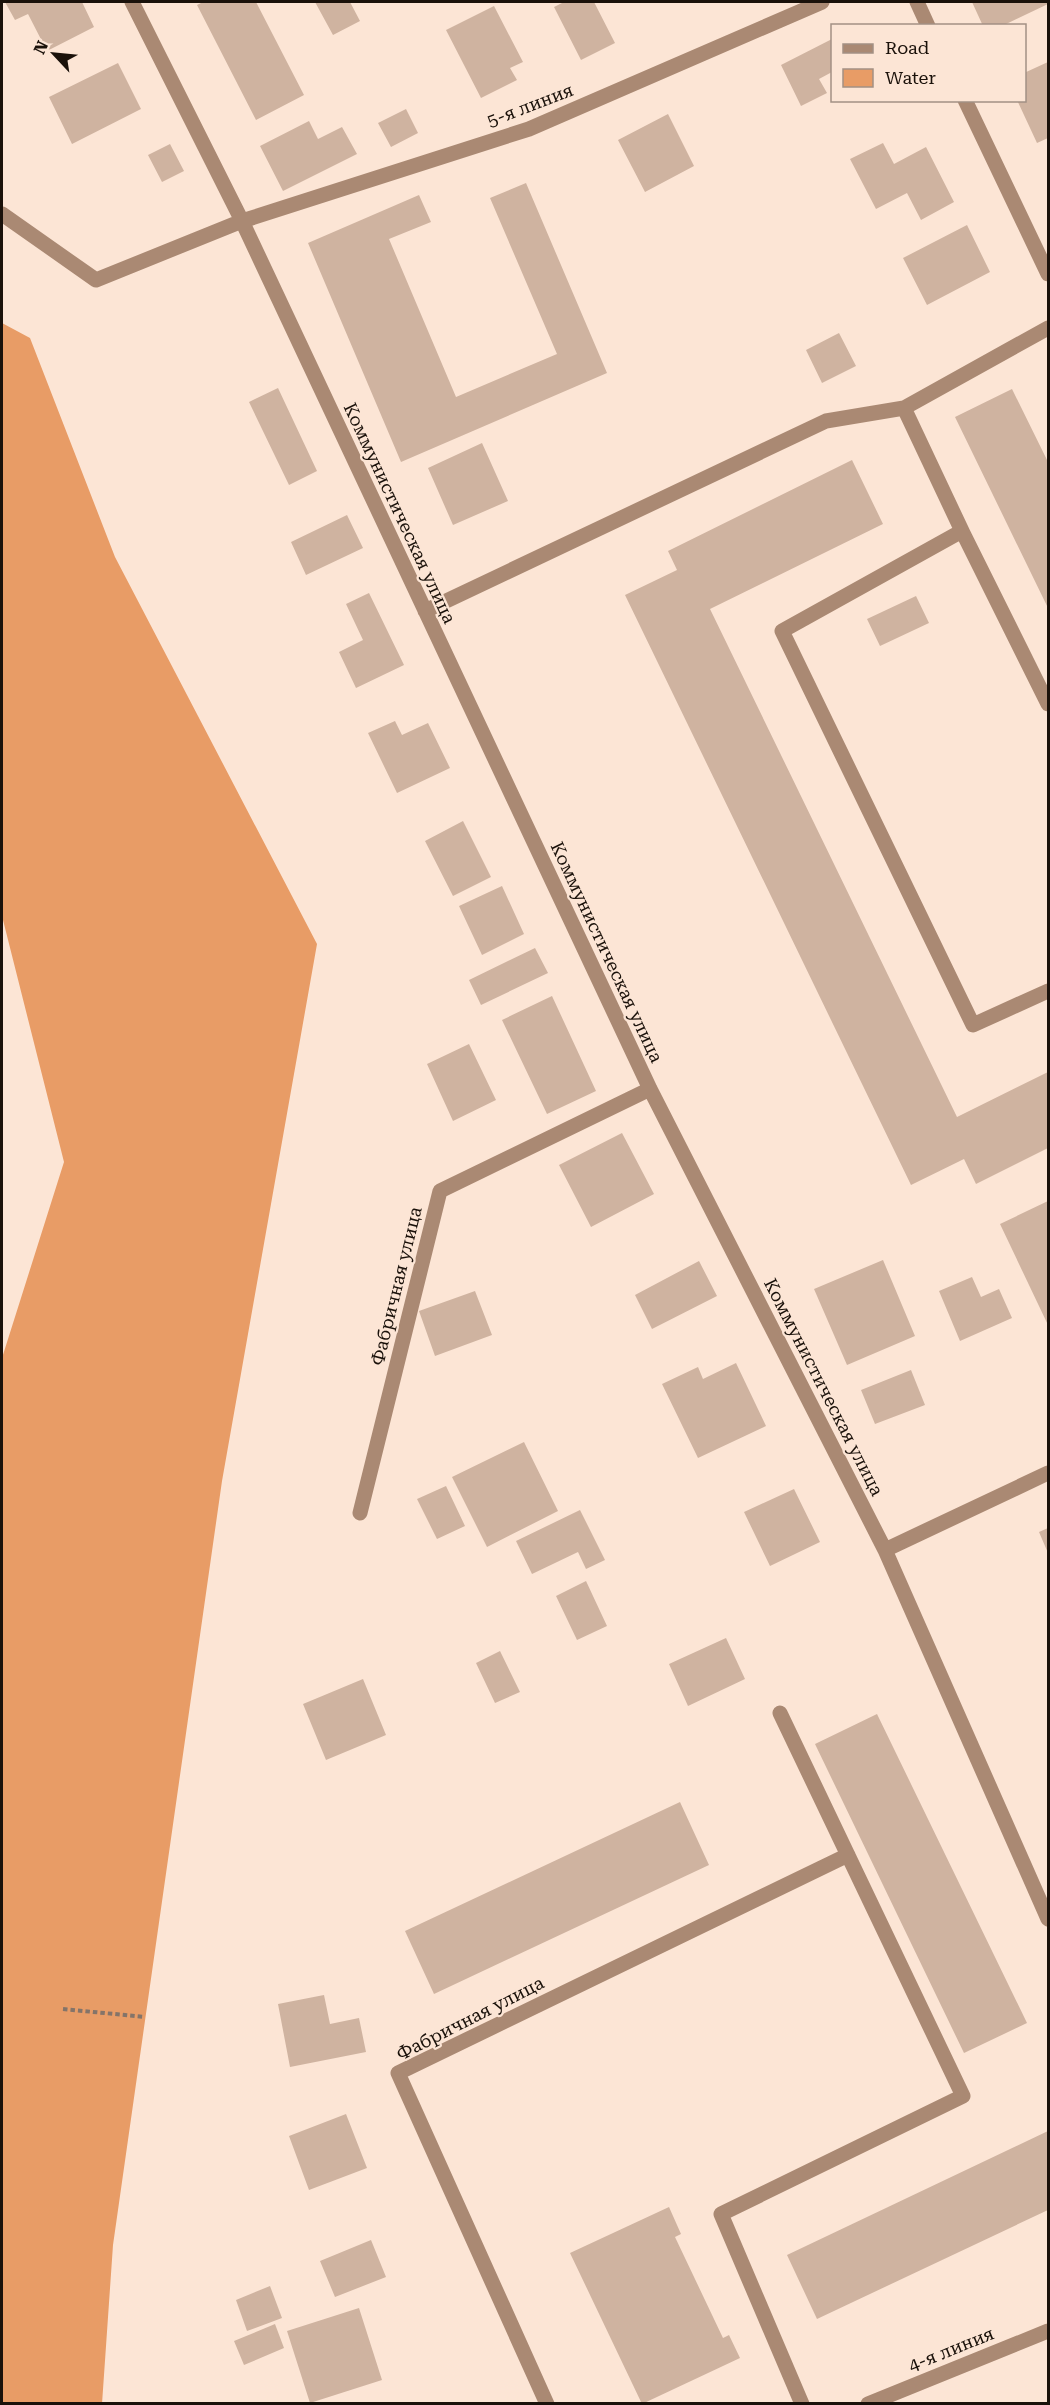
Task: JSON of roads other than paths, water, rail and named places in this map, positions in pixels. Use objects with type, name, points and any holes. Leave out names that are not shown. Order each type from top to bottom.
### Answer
[{"type":"street","name":"Коммунистическая улица","points":[[132,2],[242,221],[650,1089],[885,1550],[1048,1919]]},
{"type":"street","name":"5-я линия","points":[[2,214],[96,280],[242,221],[529,129],[822,2]]},
{"type":"street","points":[[917,2],[927,24]]},
{"type":"street","points":[[966,102],[1048,274]]},
{"type":"street","points":[[425,611],[826,421],[904,408],[1048,328]]},
{"type":"street","points":[[904,408],[1048,704]]},
{"type":"street","points":[[962,531],[782,631],[973,1025],[1048,991]]},
{"type":"street","name":"Фабричная улица","points":[[360,1512],[440,1191],[650,1089]]},
{"type":"street","points":[[885,1550],[1048,1473]]},
{"type":"street","points":[[780,1713],[963,2096],[721,2214],[802,2403]]},
{"type":"street","name":"Фабричная улица","points":[[547,2403],[398,2073],[848,1855]]},
{"type":"street","name":"4-я линия","points":[[868,2403],[1048,2331]]},
{"type":"water","points":[[2,323],[30,338],[115,557],[317,944],[222,1481],[113,2245],[102,2404],[2,2403],[2,1358],[64,1162],[2,916]]}]
